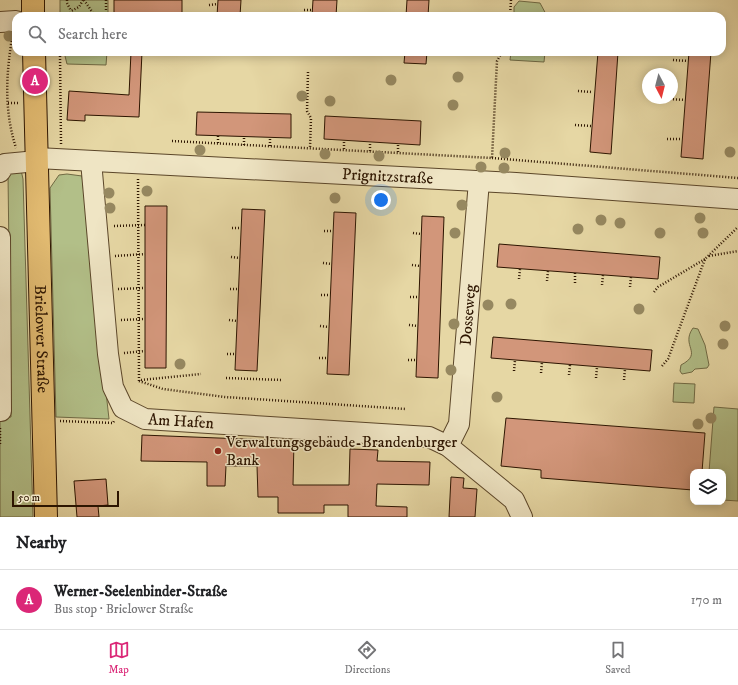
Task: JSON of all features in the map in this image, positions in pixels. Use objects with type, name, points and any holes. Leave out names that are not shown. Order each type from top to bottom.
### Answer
[{"type":"main road","points":[[23,12],[33,0]]},
{"type":"main road","name":"Brielower Straße","points":[[34,56],[31,161],[46,517]]},
{"type":"street","name":"Prignitzstraße","points":[[31,161],[62,160],[138,163],[479,181],[738,199]]},
{"type":"street","points":[[0,172],[5,164],[31,161]]},
{"type":"street","points":[[90,161],[105,321],[113,387],[123,408]]},
{"type":"street","name":"Dosseweg","points":[[448,446],[459,424],[479,181]]},
{"type":"street","points":[[0,237],[1,411]]},
{"type":"street","name":"Am Hafen","points":[[123,408],[145,419],[405,434],[429,437],[448,446],[514,500],[522,516]]},
{"type":"path","points":[[67,0],[71,11],[79,7],[84,0],[92,12]]},
{"type":"path","points":[[106,0],[106,12]]},
{"type":"path","points":[[510,12],[511,0]]},
{"type":"path","points":[[209,4],[218,4]]},
{"type":"path","points":[[304,10],[312,10]]},
{"type":"path","points":[[12,44],[6,79],[12,136],[31,161]]},
{"type":"path","points":[[60,56],[62,160]]},
{"type":"path","points":[[492,158],[497,61],[500,56]]},
{"type":"path","points":[[673,60],[688,61]]},
{"type":"path","points":[[308,72],[307,111],[311,118],[310,148]]},
{"type":"path","points":[[578,91],[592,92]]},
{"type":"path","points":[[678,100],[685,100]]},
{"type":"path","points":[[8,103],[18,102]]},
{"type":"path","points":[[575,125],[592,126]]},
{"type":"path","points":[[218,136],[218,144]]},
{"type":"path","points":[[244,136],[244,145]]},
{"type":"path","points":[[270,137],[270,146]]},
{"type":"path","points":[[667,139],[682,139]]},
{"type":"path","points":[[344,140],[344,149]]},
{"type":"path","points":[[172,141],[492,158],[738,178]]},
{"type":"path","points":[[370,142],[370,151]]},
{"type":"path","points":[[398,144],[398,152]]},
{"type":"path","points":[[138,163],[139,381]]},
{"type":"path","points":[[97,227],[145,225]]},
{"type":"path","points":[[654,292],[658,287],[709,256],[738,226]]},
{"type":"path","points":[[232,228],[241,228]]},
{"type":"path","points":[[324,231],[333,231]]},
{"type":"path","points":[[413,233],[421,234]]},
{"type":"path","points":[[709,256],[738,251]]},
{"type":"path","points":[[99,256],[145,254]]},
{"type":"path","points":[[231,258],[240,258]]},
{"type":"path","points":[[662,366],[668,359],[705,259]]},
{"type":"path","points":[[323,263],[332,264]]},
{"type":"path","points":[[412,265],[420,266]]},
{"type":"path","points":[[520,268],[520,279]]},
{"type":"path","points":[[547,281],[548,271]]},
{"type":"path","points":[[575,273],[575,283]]},
{"type":"path","points":[[602,285],[603,275]]},
{"type":"path","points":[[630,287],[631,277]]},
{"type":"path","points":[[102,289],[145,288]]},
{"type":"path","points":[[230,289],[237,289]]},
{"type":"path","points":[[322,295],[330,295]]},
{"type":"path","points":[[410,297],[419,298]]},
{"type":"path","points":[[105,321],[145,319]]},
{"type":"path","points":[[229,320],[237,321]]},
{"type":"path","points":[[409,325],[418,326]]},
{"type":"path","points":[[320,326],[329,327]]},
{"type":"path","points":[[227,354],[236,354]]},
{"type":"path","points":[[319,358],[327,358]]},
{"type":"path","points":[[408,360],[417,360]]},
{"type":"path","points":[[514,371],[515,360]]},
{"type":"path","points":[[541,373],[542,362]]},
{"type":"path","points":[[569,375],[570,364]]},
{"type":"path","points":[[596,378],[598,367]]},
{"type":"path","points":[[624,380],[625,369]]},
{"type":"path","points":[[139,381],[201,374]]},
{"type":"path","points":[[226,378],[282,380]]},
{"type":"path","points":[[139,381],[163,389],[225,397],[406,409]]},
{"type":"path","points":[[58,421],[113,423],[123,408]]},
{"type":"green space","points":[[60,0],[108,0],[108,12],[60,12]]},
{"type":"green space","points":[[519,1],[540,3],[545,12],[514,12],[514,7]]},
{"type":"green space","points":[[65,56],[107,56],[106,65],[67,64]]},
{"type":"green space","points":[[510,56],[545,56],[544,62],[510,60]]},
{"type":"green space","points":[[21,170],[23,179],[33,517],[0,517],[0,418],[11,417],[8,174]]},
{"type":"green space","points":[[67,174],[82,176],[109,419],[56,417],[50,188],[59,175]]},
{"type":"green space","points":[[693,328],[698,329],[705,345],[709,365],[707,368],[695,369],[692,372],[682,374],[680,371],[681,365],[688,361],[691,357],[689,340]]},
{"type":"green space","points":[[674,383],[695,384],[694,403],[673,402]]},
{"type":"green space","points":[[714,407],[738,409],[738,501],[726,500],[726,469],[709,469]]},
{"type":"building","points":[[114,0],[182,0],[182,12],[114,12]]},
{"type":"building","points":[[218,0],[241,0],[240,12],[217,12]]},
{"type":"building","points":[[313,0],[337,0],[336,12],[312,12]]},
{"type":"building","points":[[407,0],[429,0],[428,12],[406,12]]},
{"type":"building","points":[[131,56],[142,56],[139,117],[85,115],[85,121],[67,120],[69,91],[129,95]]},
{"type":"building","points":[[405,56],[427,56],[426,64],[404,63]]},
{"type":"building","points":[[598,56],[618,56],[611,154],[590,152]]},
{"type":"building","points":[[689,56],[711,56],[703,159],[681,157]]},
{"type":"building","points":[[197,112],[291,114],[291,138],[196,135]]},
{"type":"building","points":[[325,116],[421,121],[420,145],[324,139]]},
{"type":"building","points":[[145,206],[167,206],[166,368],[145,368]]},
{"type":"building","points":[[242,209],[265,210],[257,371],[235,370]]},
{"type":"building","points":[[334,212],[356,213],[349,375],[327,374]]},
{"type":"building","points":[[422,216],[444,217],[438,378],[416,377]]},
{"type":"building","points":[[499,244],[660,257],[658,279],[497,267]]},
{"type":"building","points":[[493,337],[652,350],[650,371],[491,358]]},
{"type":"building","points":[[506,418],[705,433],[702,469],[690,469],[690,490],[541,478],[541,470],[501,466]]},
{"type":"building","points":[[142,435],[294,441],[293,485],[349,485],[350,449],[378,450],[377,461],[430,462],[429,485],[377,484],[376,506],[407,507],[407,517],[348,517],[348,505],[324,505],[324,513],[278,513],[278,497],[258,497],[257,466],[226,466],[225,486],[207,486],[207,462],[141,461]]},
{"type":"building","points":[[451,477],[464,478],[463,488],[477,489],[475,517],[449,517]]},
{"type":"building","points":[[106,479],[108,505],[98,506],[99,517],[77,517],[74,481]]},
{"type":"place","name":"Werner-Seelenbinder-Straße","points":[[35,81]]},
{"type":"place","name":"Verwaltungsgebäude-Brandenburger Bank","points":[[218,451]]}]
